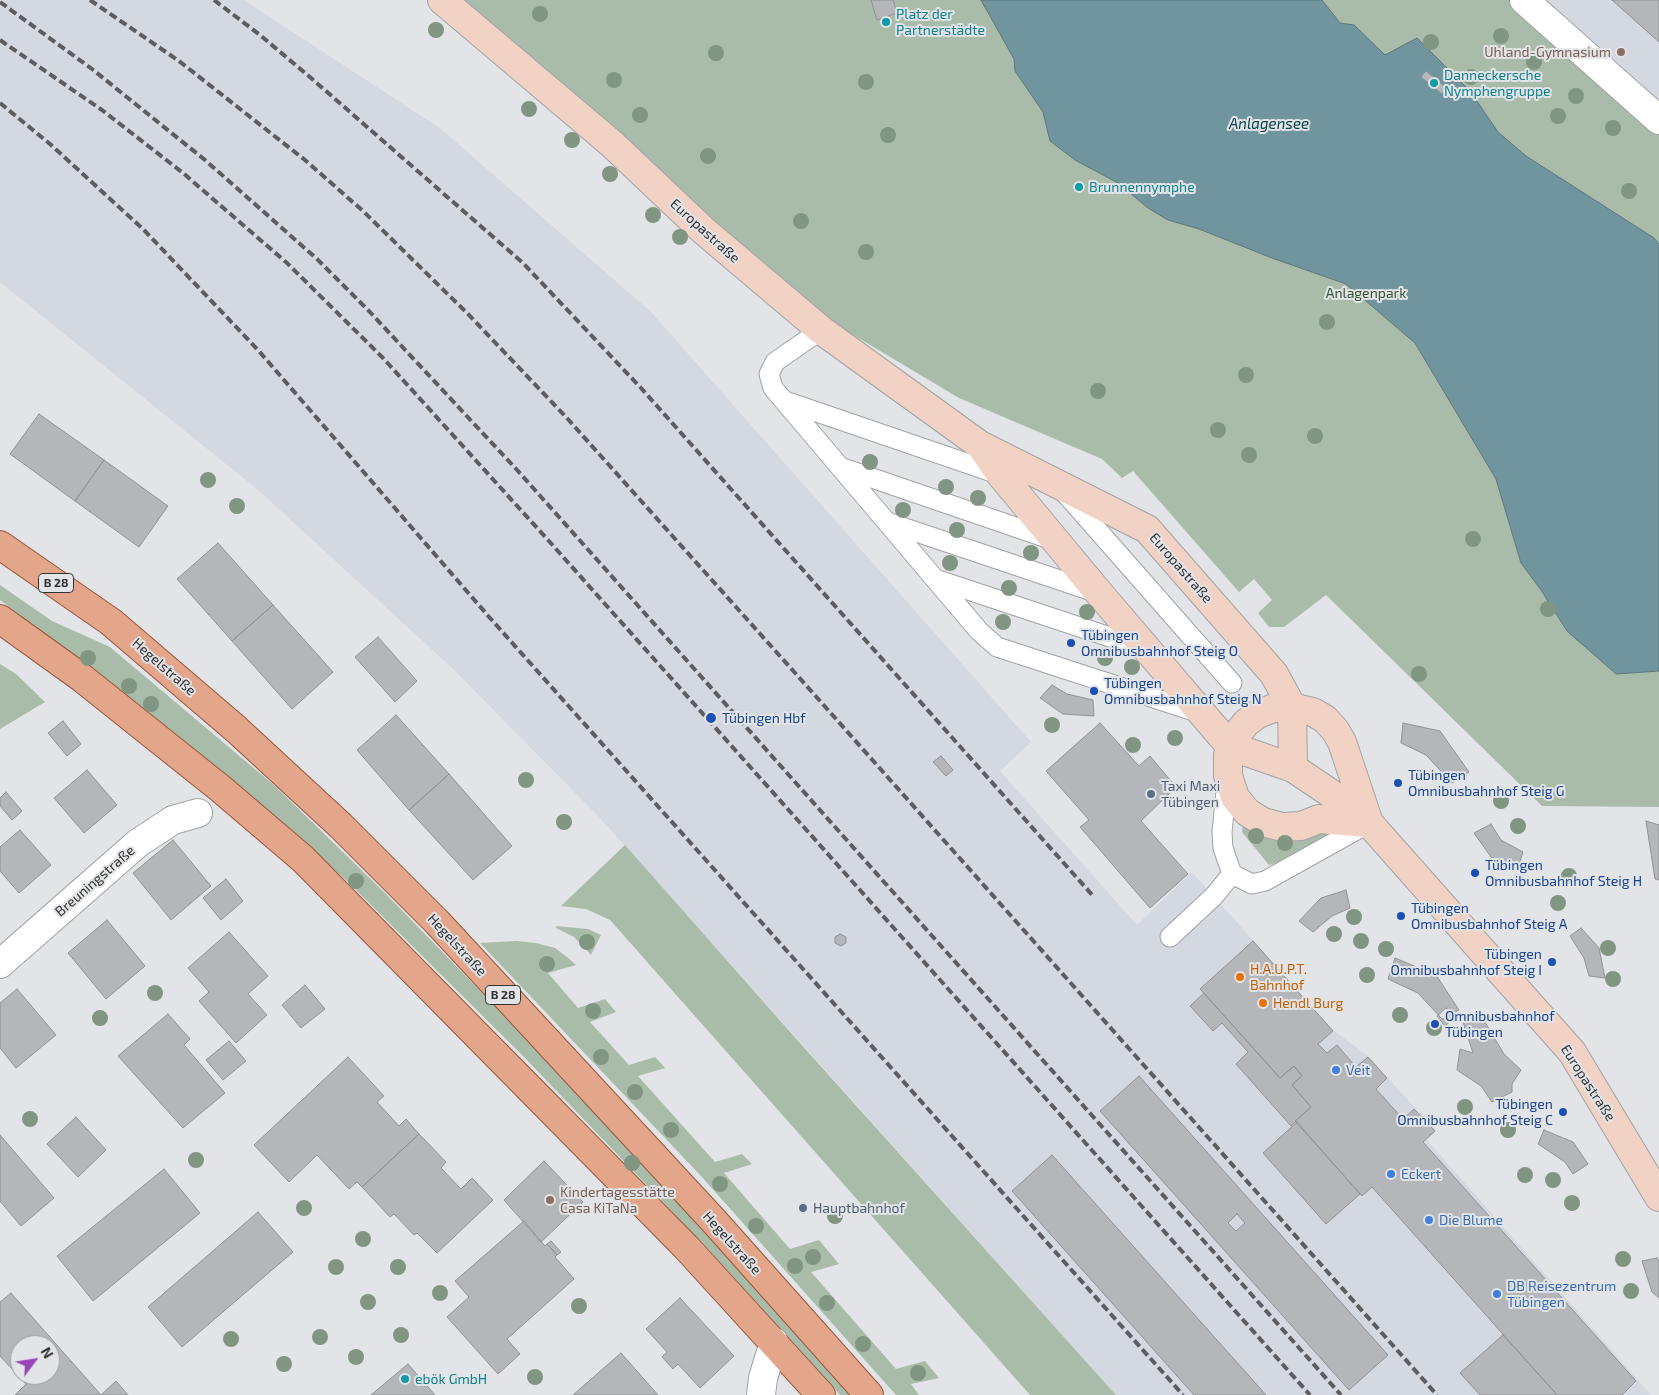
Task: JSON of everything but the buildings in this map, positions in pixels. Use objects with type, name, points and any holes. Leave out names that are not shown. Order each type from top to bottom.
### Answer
[{"type":"main road","name":"Hegelstraße","points":[[0,545],[111,622],[236,729],[341,826],[443,929],[713,1220],[869,1395]]},
{"type":"main road","points":[[0,619],[82,678],[221,789],[303,859],[570,1127],[774,1342],[821,1395]]},
{"type":"street","name":"Europastraße","points":[[442,0],[612,144],[704,231],[821,330],[980,445],[1147,529],[1274,674],[1292,707],[1293,768]]},
{"type":"street","points":[[1524,0],[1659,120]]},
{"type":"street","name":"Europastraße","points":[[980,445],[1001,475],[1099,594],[1230,746],[1293,768],[1339,799],[1369,823],[1572,1052],[1659,1197]]},
{"type":"street","points":[[1292,707],[1313,712],[1335,730],[1342,742],[1369,823],[1319,819],[1301,826],[1282,827],[1263,822],[1247,812],[1235,797],[1228,776],[1230,746],[1246,723],[1258,714],[1274,708],[1292,707]]},
{"type":"street","name":"Breuningstraße","points":[[0,964],[138,843],[173,820],[198,813]]},
{"type":"street","points":[[761,1395],[763,1378],[774,1342]]},
{"type":"lane","points":[[821,330],[771,367],[770,381],[784,401],[839,467],[979,631],[997,647],[1204,715]]},
{"type":"lane","points":[[784,401],[1001,475]]},
{"type":"lane","points":[[839,467],[1056,541]]},
{"type":"lane","points":[[1055,482],[1232,683]]},
{"type":"lane","points":[[886,522],[1099,594]]},
{"type":"lane","points":[[934,578],[1148,649]]},
{"type":"lane","points":[[1228,776],[1222,832],[1223,848],[1232,874],[1252,884],[1265,881],[1369,823]]},
{"type":"lane","points":[[1170,937],[1214,896],[1232,874]]},
{"type":"shaded area","points":[[0,0],[244,0],[441,129],[651,312],[1031,742],[1000,771],[1137,925],[1192,872],[1333,1030],[1368,1056],[1436,1131],[1427,1140],[1651,1395],[1116,1395],[599,817],[452,668],[257,489],[0,282]]},
{"type":"shaded area","name":"Uhland-Gymnasium","points":[[1524,0],[1659,0],[1659,120]]},
{"type":"green space","name":"Anlagenpark","points":[[442,0],[1524,0],[1659,120],[1659,807],[1542,806],[1326,595],[1284,627],[1269,627],[1258,613],[1272,600],[1254,579],[1239,592],[1133,471],[1122,478],[1102,459],[959,398],[756,277]]},
{"type":"green space","points":[[0,585],[52,621],[110,647],[275,786],[385,893],[560,1073],[854,1395],[840,1395],[709,1250],[524,1057],[347,881],[265,808],[115,686],[0,600]]},
{"type":"green space","points":[[0,664],[16,674],[45,702],[0,729]]},
{"type":"green space","points":[[1243,823],[1325,829],[1331,833],[1280,862],[1269,865],[1242,832]]},
{"type":"green space","points":[[625,845],[1116,1395],[1030,1395],[610,920],[586,909],[561,906]]},
{"type":"green space","points":[[556,926],[588,929],[601,935],[591,955],[574,937],[556,928]]},
{"type":"green space","points":[[516,941],[536,943],[555,948],[576,965],[548,973],[578,1008],[605,999],[616,1012],[590,1022],[629,1065],[655,1057],[665,1068],[638,1076],[715,1162],[742,1154],[752,1164],[724,1173],[790,1249],[819,1240],[839,1264],[811,1272],[896,1369],[925,1361],[939,1378],[911,1384],[919,1395],[896,1395],[701,1176],[480,943]]},
{"type":"water","name":"Anlagensee","points":[[981,0],[1322,0],[1340,23],[1354,25],[1385,55],[1417,38],[1470,91],[1498,132],[1526,156],[1654,238],[1659,244],[1659,671],[1616,674],[1567,631],[1521,563],[1496,479],[1415,343],[1346,284],[1272,258],[1199,229],[1168,220],[1148,208],[1118,183],[1075,160],[1050,141],[1043,112],[1015,71],[1014,59]]},
{"type":"railway","points":[[90,0],[179,61],[305,160],[363,211],[467,313],[566,417],[1437,1395]]},
{"type":"railway","points":[[214,0],[260,35],[311,78],[523,263],[641,388],[1094,897]]},
{"type":"railway","points":[[0,2],[92,69],[205,160],[317,259],[368,310],[518,471],[1341,1395]]},
{"type":"railway","points":[[0,40],[102,110],[183,173],[287,263],[383,358],[548,540],[1310,1395]]},
{"type":"railway","points":[[0,103],[50,144],[143,229],[258,350],[490,618],[1183,1395]]},
{"type":"place","name":"Platz der Partnerstädte","points":[[886,22]]},
{"type":"place","name":"Uhland-Gymnasium","points":[[1621,52]]},
{"type":"place","name":"Danneckersche Nymphengruppe","points":[[1434,83]]},
{"type":"place","name":"Brunnennymphe","points":[[1079,187]]},
{"type":"place","name":"Tübingen Omnibusbahnhof Steig O","points":[[1071,643]]},
{"type":"place","name":"Tübingen Omnibusbahnhof Steig N","points":[[1094,691]]},
{"type":"place","name":"Tübingen Hbf","points":[[711,718]]},
{"type":"place","name":"Tübingen Omnibusbahnhof Steig G","points":[[1398,783]]},
{"type":"place","name":"Taxi Maxi Tübingen","points":[[1151,794]]},
{"type":"place","name":"Tübingen Omnibusbahnhof Steig H","points":[[1475,873]]},
{"type":"place","name":"Tübingen Omnibusbahnhof Steig A","points":[[1401,916]]},
{"type":"place","name":"Tübingen Omnibusbahnhof Steig I","points":[[1552,962]]},
{"type":"place","name":"H.A.U.P.T. Bahnhof","points":[[1240,977]]},
{"type":"place","name":"Hendl Burg","points":[[1263,1003]]},
{"type":"place","name":"Omnibusbahnhof Tübingen","points":[[1435,1024]]},
{"type":"place","name":"Veit","points":[[1336,1070]]},
{"type":"place","name":"Tübingen Omnibusbahnhof Steig C","points":[[1563,1112]]},
{"type":"place","name":"Eckert","points":[[1391,1174]]},
{"type":"place","name":"Kindertagesstätte Casa KiTaNa","points":[[550,1200]]},
{"type":"place","name":"Hauptbahnhof","points":[[803,1208]]},
{"type":"place","name":"Die Blume","points":[[1429,1220]]},
{"type":"place","name":"DB Reisezentrum Tübingen","points":[[1497,1294]]},
{"type":"place","name":"ebök GmbH","points":[[405,1379]]}]
